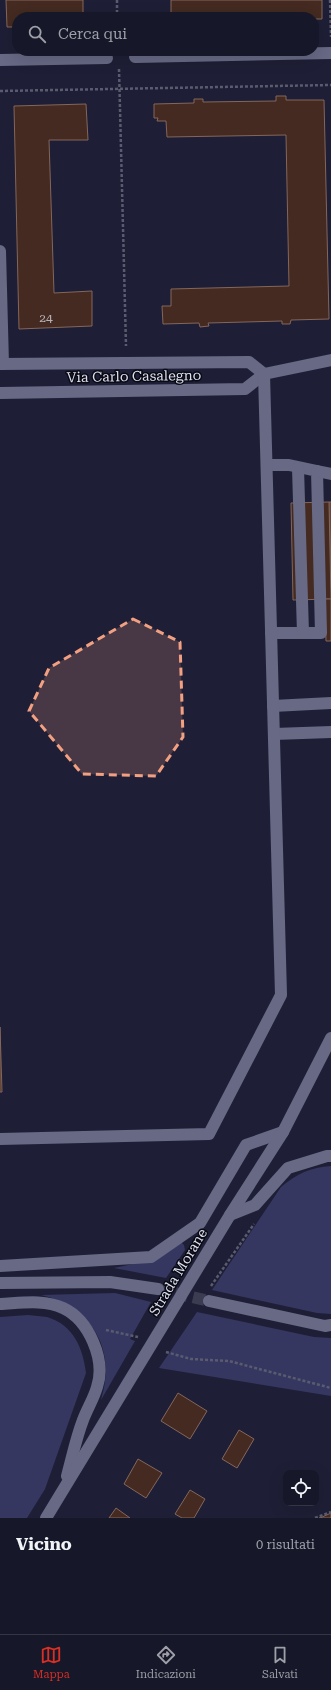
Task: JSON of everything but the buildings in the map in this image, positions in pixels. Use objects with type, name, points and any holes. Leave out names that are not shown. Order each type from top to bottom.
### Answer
[{"type":"street","points":[[319,53],[331,53]]},
{"type":"street","points":[[134,57],[183,56]]},
{"type":"street","points":[[0,60],[107,58]]},
{"type":"street","points":[[0,251],[1,364]]},
{"type":"street","name":"Via Carlo Casalegno","points":[[0,393],[245,389],[264,374],[331,360]]},
{"type":"street","name":"Via Carlo Casalegno","points":[[1,364],[248,362],[264,374]]},
{"type":"street","points":[[0,1139],[209,1134],[281,995],[264,374]]},
{"type":"street","points":[[267,465],[289,465],[331,474]]},
{"type":"street","points":[[298,468],[303,633]]},
{"type":"street","points":[[271,633],[326,632],[317,471]]},
{"type":"street","points":[[273,706],[330,702]]},
{"type":"street","points":[[274,734],[331,732]]},
{"type":"street","points":[[310,733],[331,741]]},
{"type":"street","name":"Strada Morane","points":[[46,1518],[230,1215],[283,1132],[331,1038]]},
{"type":"street","points":[[0,1266],[151,1257],[200,1223],[246,1144],[283,1132]]},
{"type":"street","points":[[230,1215],[255,1204],[288,1168],[331,1156]]},
{"type":"street","points":[[0,1283],[110,1282],[158,1289]]},
{"type":"street","points":[[209,1301],[325,1326],[331,1326]]},
{"type":"street","points":[[0,1304],[41,1302],[64,1308],[80,1321],[95,1344],[100,1364],[98,1386],[82,1420],[63,1491]]},
{"type":"path","points":[[117,0],[118,12]]},
{"type":"path","points":[[330,0],[331,41]]},
{"type":"path","points":[[119,66],[127,363]]},
{"type":"path","points":[[0,92],[331,85]]},
{"type":"path","points":[[210,1287],[255,1222]]},
{"type":"path","points":[[104,1330],[138,1337]]},
{"type":"path","points":[[163,1356],[170,1346]]},
{"type":"path","points":[[165,1352],[191,1358],[230,1361],[331,1388]]},
{"type":"path","points":[[315,1518],[331,1512]]},
{"type":"highlighted area","points":[[133,619],[180,642],[183,737],[156,776],[82,774],[29,711],[49,668]]},
{"type":"shaded area","points":[[331,1166],[331,1314],[317,1313],[212,1290],[281,1187],[292,1178],[304,1172]]},
{"type":"shaded area","points":[[181,1242],[184,1245],[185,1250],[166,1278],[114,1268],[147,1261]]},
{"type":"shaded area","points":[[115,1293],[151,1302],[130,1339],[135,1341],[101,1400],[105,1382],[106,1364],[96,1333],[87,1320],[74,1309],[59,1301],[41,1295]]},
{"type":"shaded area","points":[[197,1312],[314,1337],[331,1338],[331,1396],[159,1368]]},
{"type":"shaded area","points":[[28,1315],[47,1317],[64,1326],[70,1332],[76,1339],[85,1364],[86,1373],[45,1489],[27,1518],[0,1518],[0,1317]]},
{"type":"tunnel","points":[[158,1289],[209,1301]]}]
